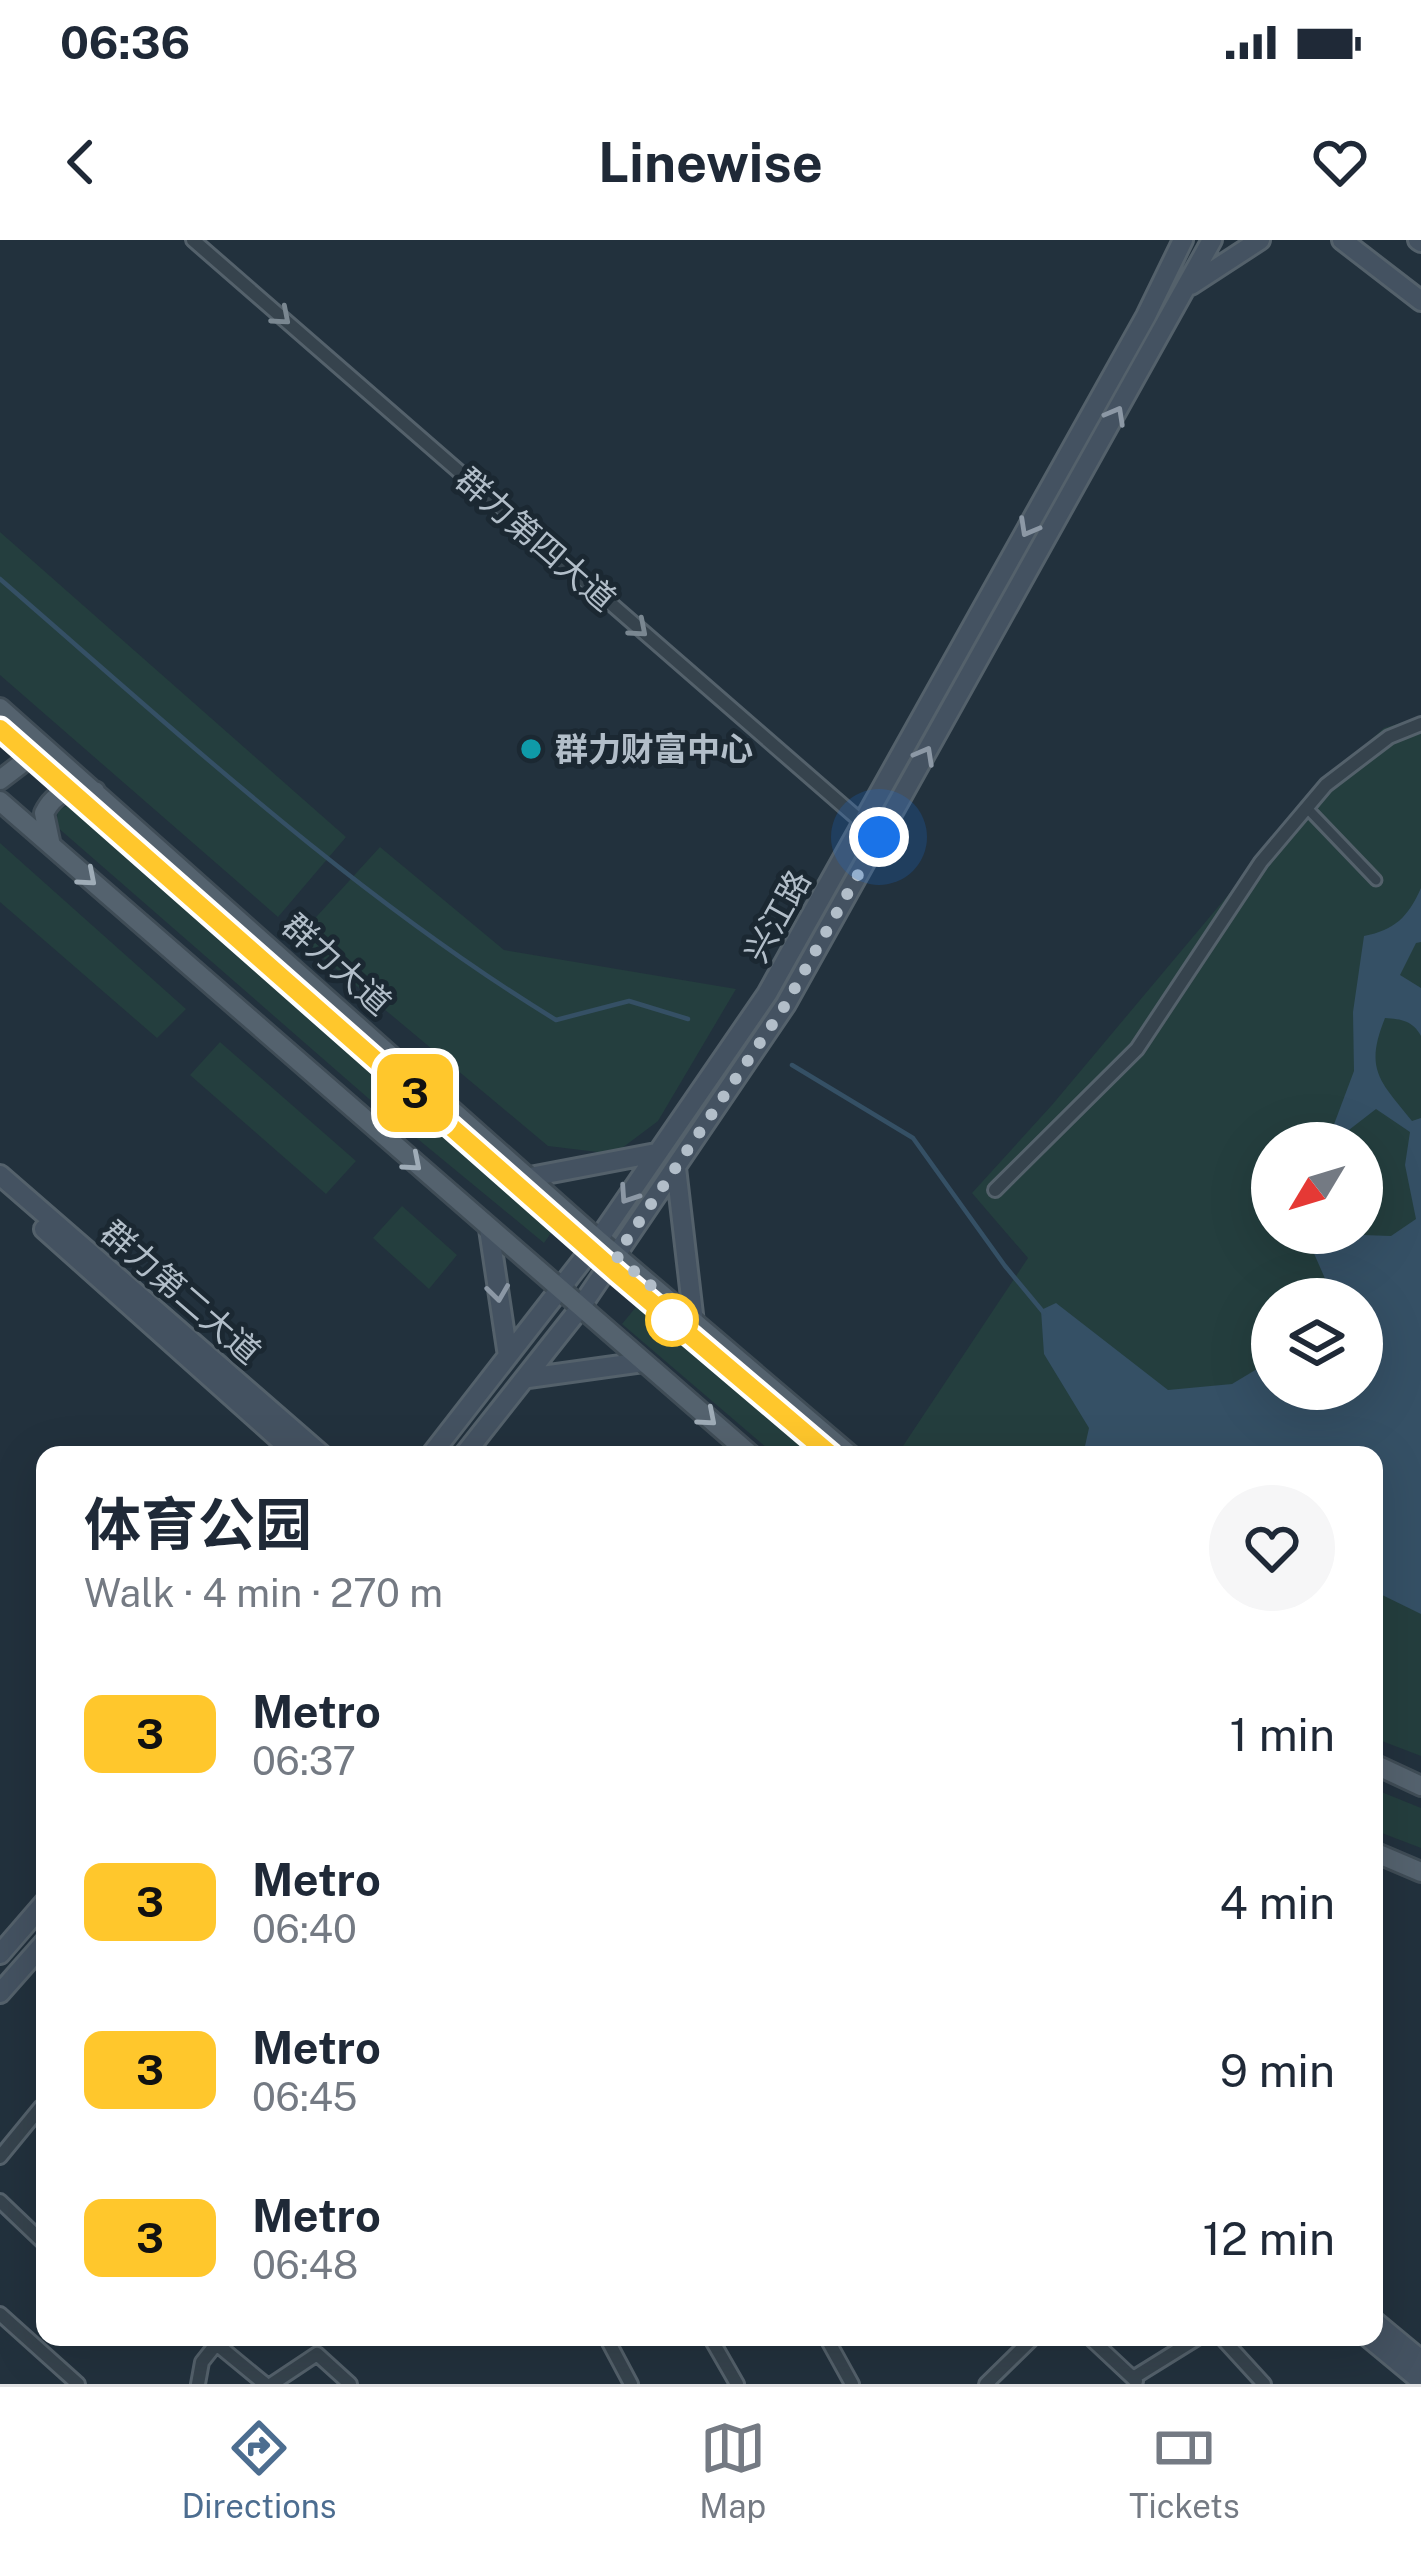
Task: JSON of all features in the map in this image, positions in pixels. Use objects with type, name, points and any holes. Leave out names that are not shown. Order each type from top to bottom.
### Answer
[{"type":"main road","name":"兴江路","points":[[438,1446],[598,1240],[656,1153],[786,1004],[871,831],[1183,240]]},
{"type":"main road","name":"兴江路","points":[[471,1446],[580,1308],[676,1168],[767,994],[871,831],[1212,240]]},
{"type":"main road","points":[[1187,288],[1260,240]]},
{"type":"main road","points":[[1342,240],[1421,301]]},
{"type":"main road","name":"群力大道","points":[[0,708],[616,1256],[839,1446]]},
{"type":"main road","points":[[0,780],[17,769],[28,752],[18,724]]},
{"type":"main road","points":[[52,846],[44,822],[48,806],[70,789],[95,791]]},
{"type":"main road","points":[[0,801],[741,1446]]},
{"type":"main road","points":[[530,1177],[656,1153]]},
{"type":"main road","points":[[676,1168],[694,1323]]},
{"type":"main road","name":"群力第二大道","points":[[0,1175],[312,1446]]},
{"type":"main road","name":"群力第二大道","points":[[0,1190],[287,1446]]},
{"type":"main road","points":[[489,1229],[508,1356]]},
{"type":"main road","points":[[528,1378],[644,1363]]},
{"type":"main road","points":[[1383,1768],[1421,1786]]},
{"type":"main road","points":[[1383,1856],[1421,1872]]},
{"type":"main road","points":[[0,1954],[36,1912]]},
{"type":"main road","points":[[0,1993],[36,1952]]},
{"type":"main road","points":[[1383,2328],[1421,2360]]},
{"type":"main road","points":[[1379,2346],[1421,2381]]},
{"type":"street","name":"群力第四大道","points":[[194,240],[871,831]]},
{"type":"street","points":[[995,1190],[1137,1049],[1261,862],[1326,785],[1389,736],[1421,724]]},
{"type":"street","points":[[1307,808],[1376,880]]},
{"type":"street","points":[[0,2157],[36,2113]]},
{"type":"street","points":[[0,2201],[36,2235]]},
{"type":"street","points":[[0,2314],[78,2384]]},
{"type":"street","points":[[198,2384],[202,2362],[212,2346]]},
{"type":"street","points":[[224,2346],[268,2384],[317,2354],[350,2384]]},
{"type":"street","points":[[611,2346],[631,2384]]},
{"type":"street","points":[[715,2346],[736,2384]]},
{"type":"street","points":[[831,2346],[851,2384]]},
{"type":"street","points":[[986,2384],[1025,2346]]},
{"type":"street","points":[[1099,2346],[1136,2381],[1185,2346]]},
{"type":"street","points":[[1229,2346],[1264,2384]]},
{"type":"green space","points":[[0,532],[346,837],[278,917],[0,675]]},
{"type":"green space","points":[[1421,717],[1421,1756],[1383,1741],[1383,1446],[903,1446],[1028,1258],[972,1193],[1052,1105],[1322,783],[1384,728]]},
{"type":"green space","points":[[71,804],[118,845],[145,857],[558,1223],[544,1243],[368,1098],[56,826],[58,810]]},
{"type":"green space","points":[[0,843],[186,1009],[157,1038],[0,902]]},
{"type":"green space","points":[[380,847],[504,950],[736,989],[658,1121],[614,1154],[548,1146],[298,937]]},
{"type":"green space","points":[[220,1042],[356,1161],[326,1194],[190,1075]]},
{"type":"green space","points":[[402,1206],[457,1255],[429,1289],[373,1238]]},
{"type":"green space","points":[[641,1301],[814,1446],[764,1446],[622,1324]]},
{"type":"green space","points":[[1383,1793],[1421,1808],[1421,1848],[1383,1833]]},
{"type":"water","points":[[1421,888],[1421,942],[1416,943],[1400,975],[1421,988],[1421,1036],[1406,1022],[1385,1018],[1376,1063],[1384,1085],[1412,1121],[1421,1118],[1421,1614],[1383,1595],[1383,1446],[1085,1446],[1089,1428],[1044,1354],[1041,1310],[1056,1303],[1168,1390],[1232,1384],[1251,1373],[1251,1410],[1383,1410],[1383,1278],[1325,1278],[1314,1254],[1383,1254],[1383,1236],[1391,1236],[1416,1219],[1405,1165],[1410,1132],[1376,1109],[1359,1122],[1335,1122],[1354,1071],[1353,1012],[1364,936],[1399,921]]},
{"type":"waterway","points":[[0,579],[339,867],[409,921],[556,1020],[629,1001],[688,1019]]},
{"type":"waterway","points":[[792,1065],[913,1138],[1044,1313]]},
{"type":"metro line","name":"3","points":[[0,729],[619,1275],[820,1446]]},
{"type":"place","name":"群力财富中心","points":[[531,749]]},
{"type":"route","points":[[672,1320],[668,1300],[616,1256],[786,1004],[879,837]]}]
